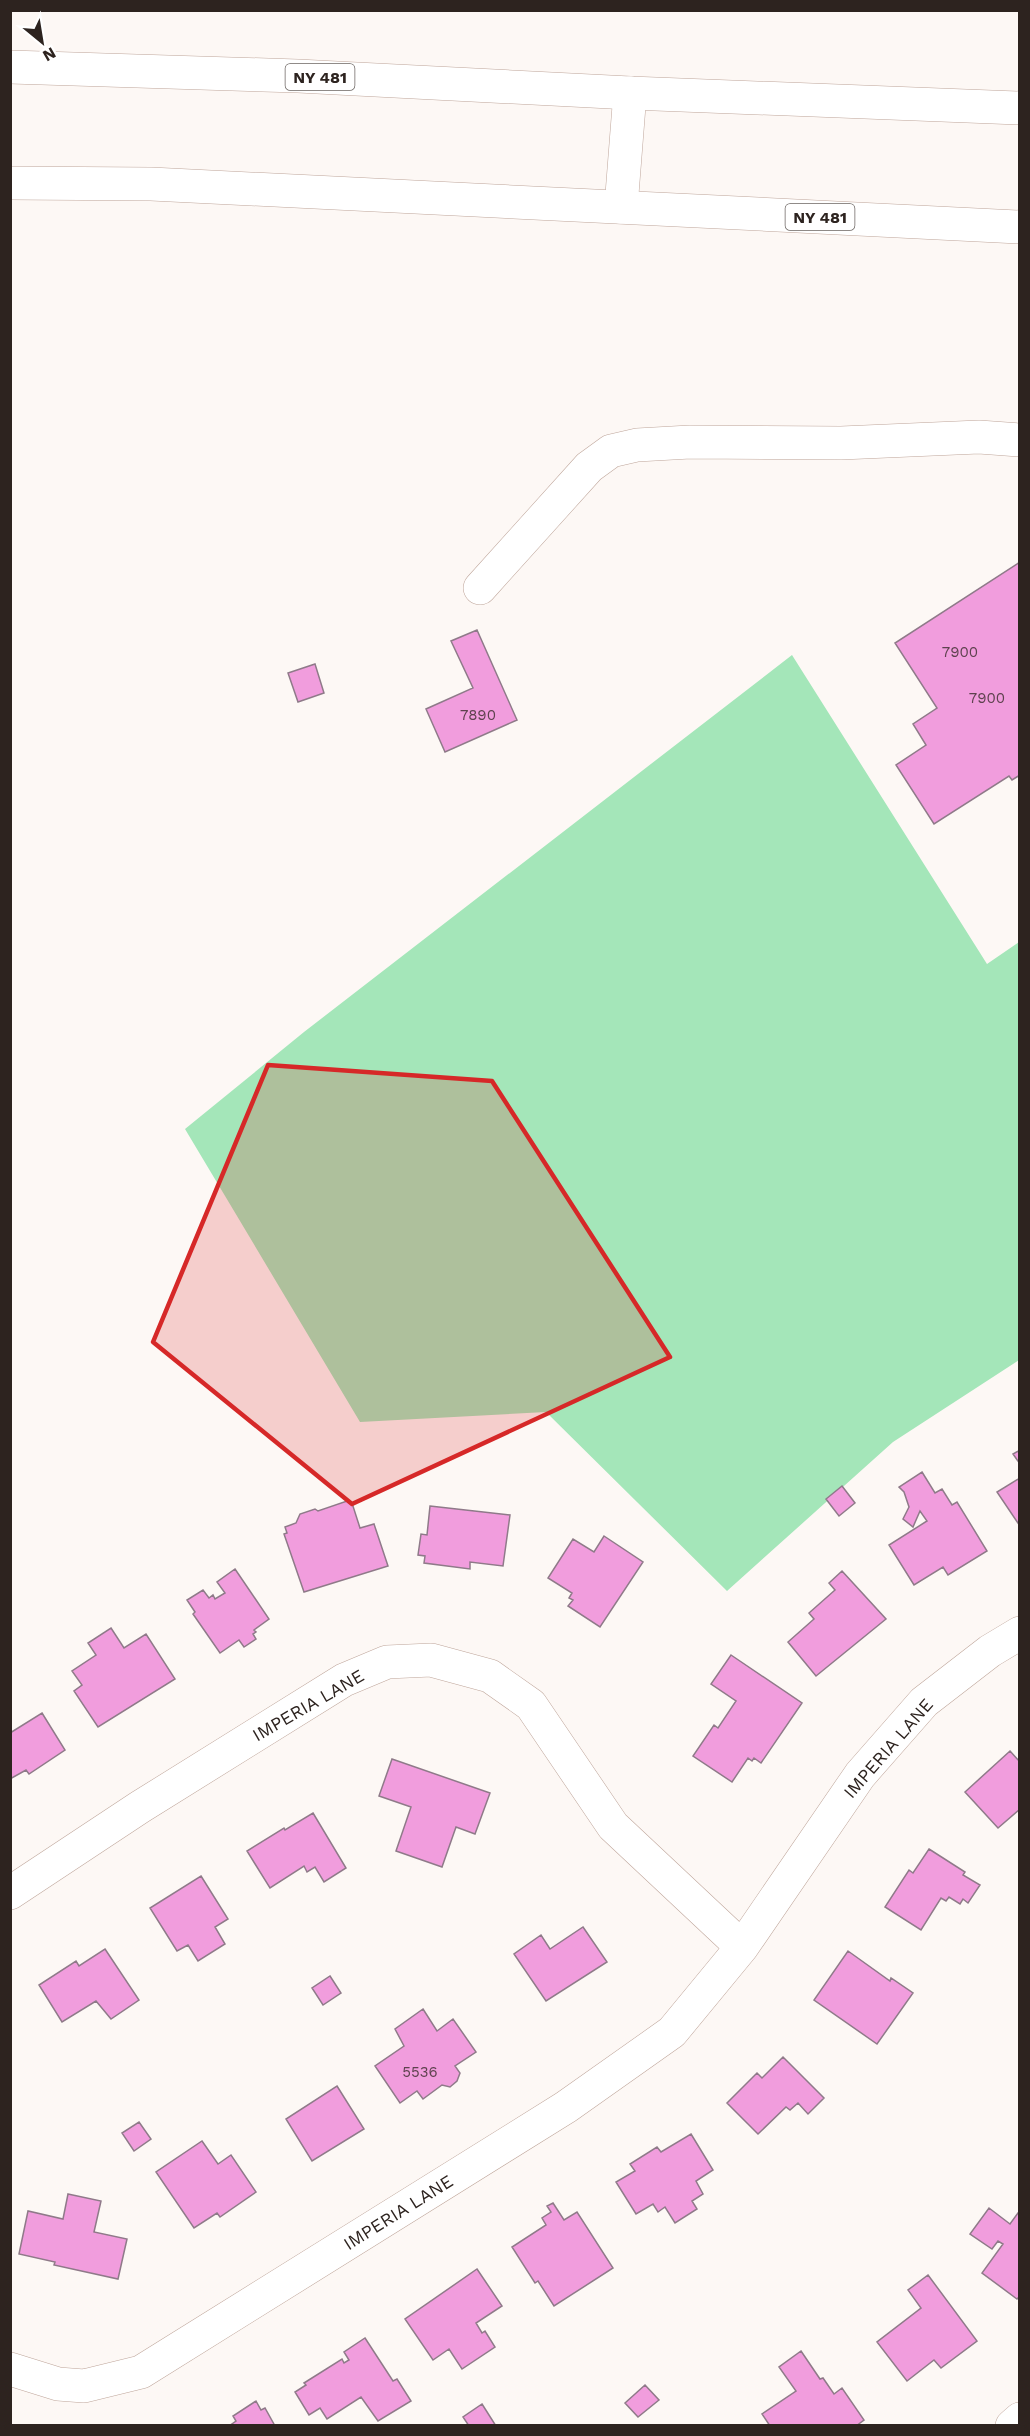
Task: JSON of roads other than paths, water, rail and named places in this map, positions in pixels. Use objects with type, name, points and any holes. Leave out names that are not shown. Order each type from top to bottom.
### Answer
[{"type":"main road","name":"NY 481","points":[[10,67],[298,76],[630,93],[1020,108]]},
{"type":"main road","points":[[621,207],[630,93]]},
{"type":"main road","name":"NY 481","points":[[10,183],[151,184],[1020,228]]},
{"type":"main road","points":[[480,588],[590,467],[611,451],[637,445],[690,442],[841,443],[979,437],[1020,440]]},
{"type":"main road","name":"IMPERIA LANE","points":[[10,2369],[58,2384],[84,2385],[141,2372],[566,2107],[672,2032],[742,1947],[860,1775],[924,1702],[990,1651],[1020,1633]]},
{"type":"main road","name":"IMPERIA LANE","points":[[10,1893],[140,1807],[345,1680],[387,1662],[431,1660],[489,1677],[531,1706],[613,1826],[742,1947]]},
{"type":"main road","points":[[1012,2426],[1020,2419]]}]
